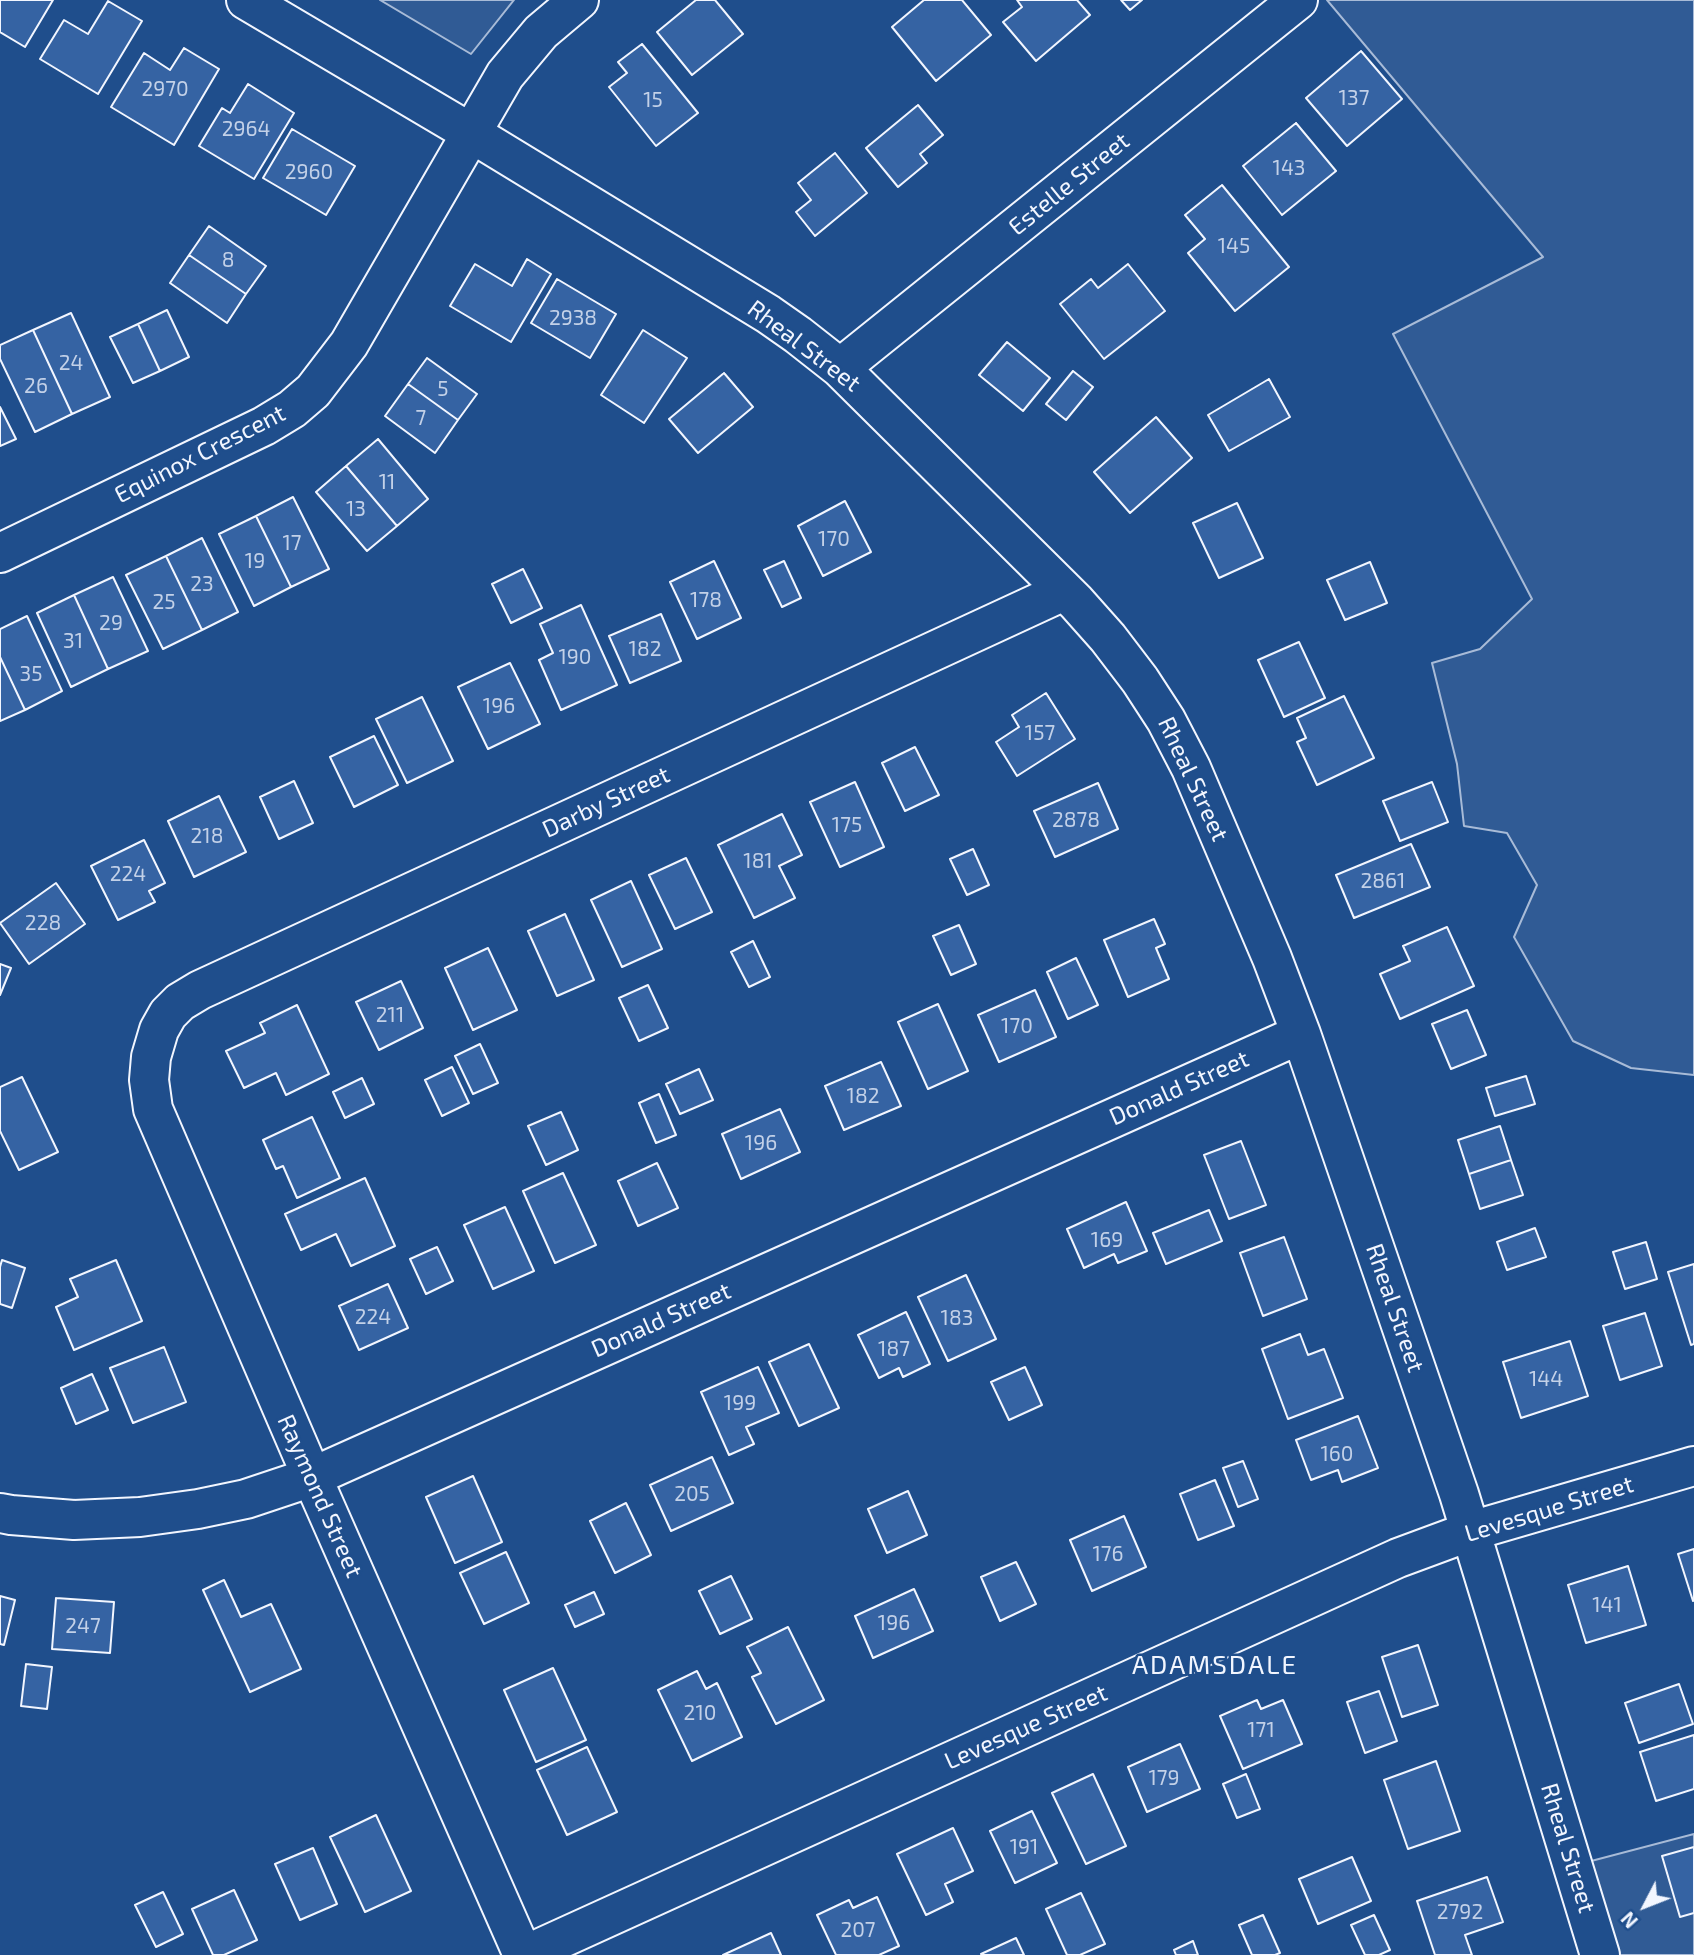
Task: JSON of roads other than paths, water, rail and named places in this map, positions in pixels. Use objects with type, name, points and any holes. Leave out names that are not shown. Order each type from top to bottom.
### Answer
[{"type":"street","name":"Rheal Street","points":[[246,0],[768,314],[840,368],[1076,602],[1140,680],[1166,720],[1191,768],[1272,958],[1301,1034],[1471,1531],[1600,1955]]},
{"type":"street","name":"Equinox Crescent","points":[[0,553],[264,426],[292,409],[313,391],[349,344],[505,75],[541,32],[579,0]]},
{"type":"street","name":"Estelle Street","points":[[840,368],[1298,0]]},
{"type":"street","name":"Darby Street","points":[[159,1030],[174,1008],[200,990],[1064,591]]},
{"type":"street","name":"Raymond Street","points":[[159,1030],[151,1057],[149,1080],[153,1109],[312,1477],[524,1955]]},
{"type":"street","name":"Donald Street","points":[[0,1513],[74,1520],[140,1517],[246,1499],[312,1477],[1301,1034]]},
{"type":"street","name":"Levesque Street","points":[[524,1955],[1398,1558],[1471,1531],[1694,1466]]},
{"type":"district","name":"ADAMSDALE","points":[[1215,1665]]}]
